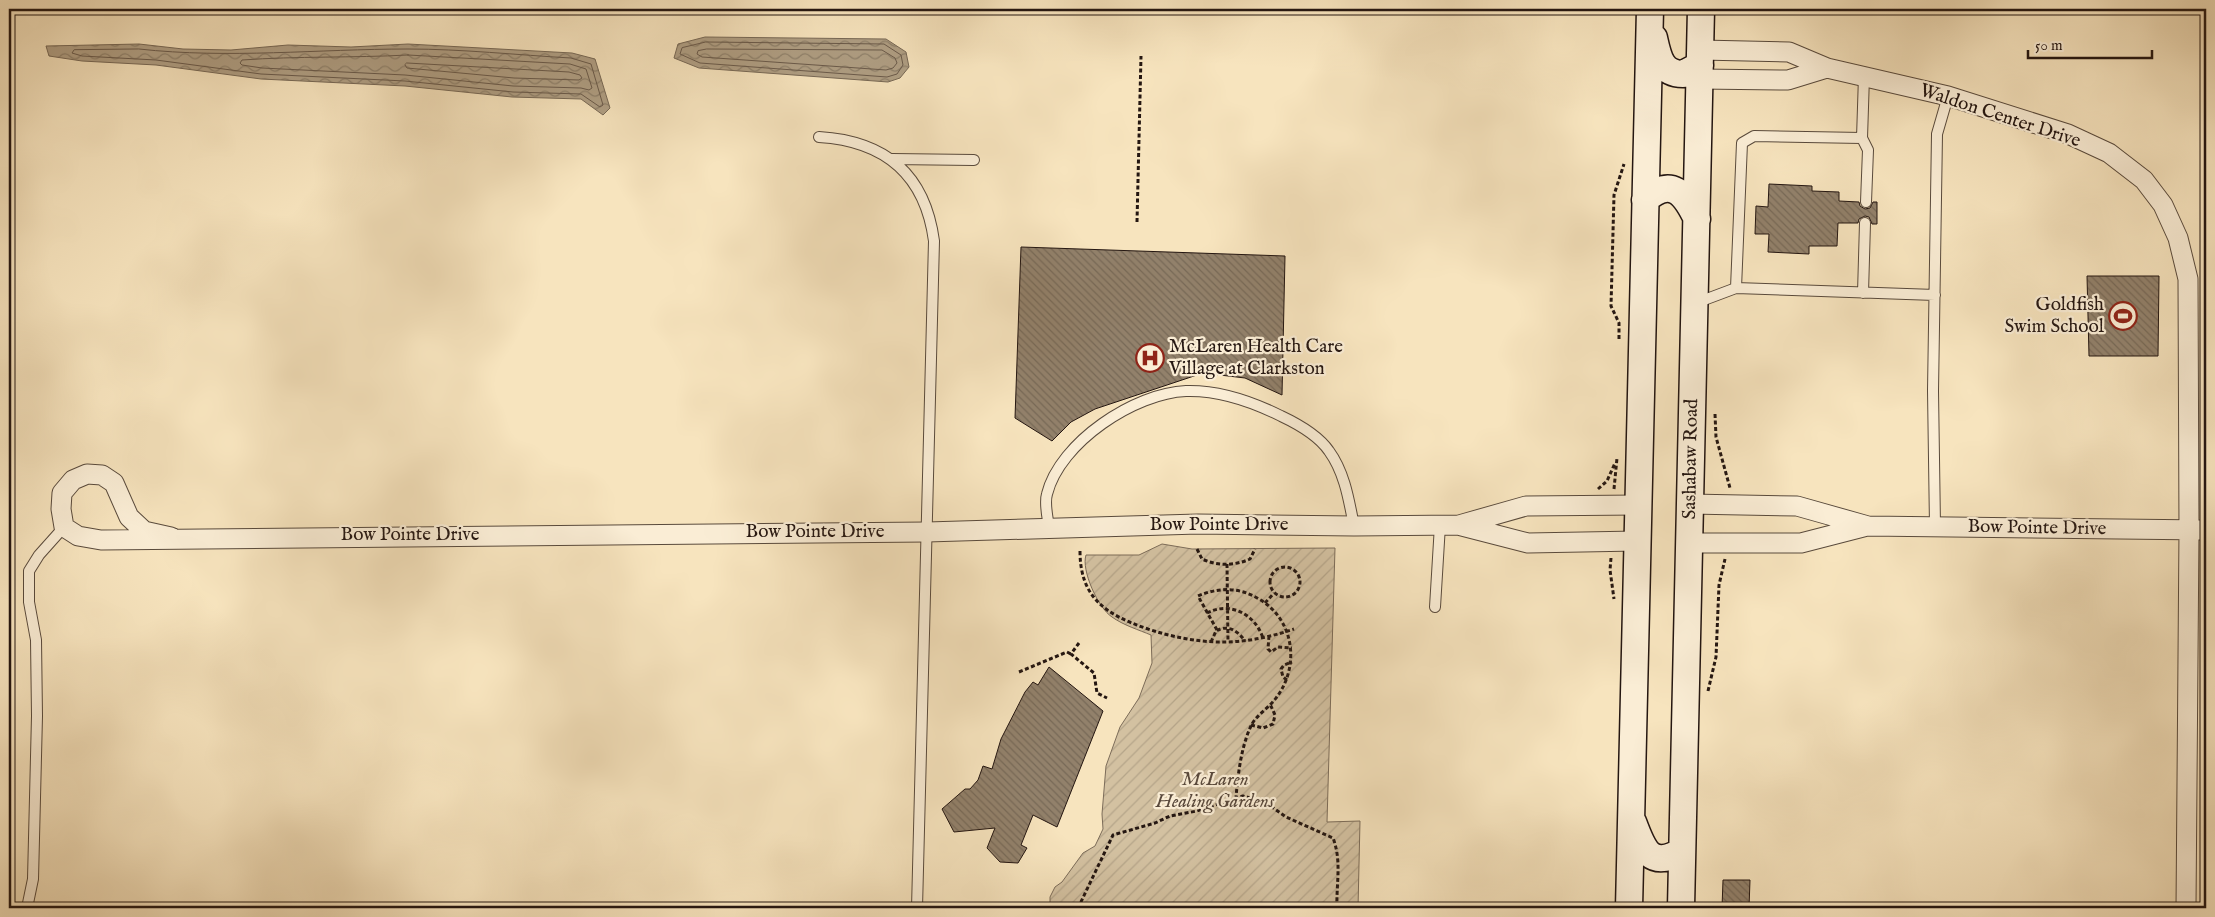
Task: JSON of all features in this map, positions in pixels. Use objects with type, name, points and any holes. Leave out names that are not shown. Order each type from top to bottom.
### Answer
[{"type":"main road","name":"Sashabaw Road","points":[[1681,908],[1701,9]]},
{"type":"main road","points":[[1650,15],[1658,56],[1664,67],[1674,73],[1683,74],[1700,65]]},
{"type":"main road","points":[[1629,908],[1650,15]]},
{"type":"main road","points":[[1645,200],[1658,190],[1676,190],[1687,200],[1697,219]]},
{"type":"main road","points":[[1632,819],[1642,846],[1650,855],[1667,858],[1682,851]]},
{"type":"street","name":"Waldon Center Drive","points":[[1700,65],[1789,52],[1827,68],[1948,96],[2068,134],[2109,153],[2144,180],[2163,205],[2178,238],[2188,279],[2198,530],[2186,908]]},
{"type":"street","name":"Waldon Center Drive","points":[[1700,65],[1788,80],[1827,68]]},
{"type":"street","name":"Bow Pointe Drive","points":[[171,537],[144,531],[129,517],[114,483],[102,475],[87,474],[73,480],[62,493],[61,509],[64,527],[78,536],[100,540],[171,537],[927,532],[1198,524],[1449,525],[1526,506],[1638,505]]},
{"type":"street","name":"Bow Pointe Drive","points":[[1690,504],[1796,506],[1868,526]]},
{"type":"street","name":"Bow Pointe Drive","points":[[1449,525],[1528,543],[1637,541]]},
{"type":"street","name":"Bow Pointe Drive","points":[[1689,543],[1801,543],[1868,526],[2198,530]]},
{"type":"lane","points":[[1864,76],[1862,138],[1868,150],[1866,202]]},
{"type":"lane","points":[[1935,526],[1933,392],[1937,134],[1948,96]]},
{"type":"lane","points":[[1736,288],[1742,143],[1754,136],[1862,138]]},
{"type":"lane","points":[[819,137],[857,142],[892,159],[917,188],[931,216],[934,241],[917,908]]},
{"type":"lane","points":[[892,159],[974,160]]},
{"type":"lane","points":[[1863,293],[1865,223]]},
{"type":"lane","points":[[1695,303],[1736,288],[1935,295]]},
{"type":"lane","points":[[1049,528],[1046,495],[1061,464],[1078,445],[1121,410],[1166,394],[1186,391],[1216,393],[1243,399],[1295,423],[1316,438],[1329,450],[1339,467],[1354,526]]},
{"type":"lane","points":[[1435,607],[1449,525]]},
{"type":"lane","points":[[28,908],[33,879],[37,716],[36,640],[29,602],[29,571],[39,556],[64,527]]},
{"type":"path","points":[[1138,222],[1141,56]]},
{"type":"path","points":[[1715,411],[1716,437],[1731,490],[1730,504]]},
{"type":"path","points":[[1705,701],[1716,657],[1719,585],[1725,557],[1725,544]]},
{"type":"path","points":[[1197,549],[1202,559],[1216,564],[1227,564],[1250,559],[1255,549]]},
{"type":"path","points":[[1080,551],[1084,581],[1098,604],[1112,614],[1182,640],[1228,642],[1263,638],[1294,629]]},
{"type":"path","points":[[1227,564],[1228,642]]},
{"type":"path","points":[[1290,567],[1298,573],[1300,588],[1293,596],[1283,598],[1274,592],[1270,578],[1275,570],[1290,567]]},
{"type":"path","points":[[1217,630],[1198,596],[1227,589],[1241,590],[1265,603],[1276,614],[1292,648],[1292,662],[1287,680],[1270,704],[1251,725],[1246,737],[1236,797]]},
{"type":"path","points":[[1265,603],[1274,592]]},
{"type":"path","points":[[1207,613],[1227,608],[1236,610],[1252,619],[1263,638]]},
{"type":"path","points":[[1217,630],[1227,628],[1238,633],[1245,640]]},
{"type":"path","points":[[1211,642],[1217,630]]},
{"type":"path","points":[[1269,636],[1268,649],[1271,652],[1278,647],[1292,648]]},
{"type":"path","points":[[1071,654],[1079,643]]},
{"type":"path","points":[[1019,672],[1067,652],[1094,673],[1097,692],[1107,698]]},
{"type":"path","points":[[1287,680],[1283,676],[1282,669],[1284,665],[1292,662]]},
{"type":"path","points":[[1251,725],[1263,728],[1273,724],[1275,715],[1270,704]]},
{"type":"path","points":[[1078,908],[1113,835],[1155,823],[1170,816],[1197,811],[1243,796],[1266,802],[1286,817],[1332,838],[1336,848],[1338,863],[1338,908]]},
{"type":"green space","name":"McLaren Healing Gardens","points":[[1162,544],[1192,549],[1335,548],[1327,822],[1360,821],[1358,908],[1050,908],[1050,897],[1055,887],[1062,882],[1083,853],[1095,846],[1103,829],[1102,814],[1106,766],[1120,727],[1139,698],[1152,663],[1151,635],[1112,617],[1101,606],[1088,579],[1085,562],[1086,555],[1139,555]]},
{"type":"water","points":[[705,37],[886,39],[906,52],[909,67],[900,78],[888,82],[699,68],[674,58],[678,44]]},
{"type":"water","points":[[139,44],[183,49],[231,50],[288,45],[351,47],[408,44],[572,53],[595,59],[610,108],[603,115],[581,99],[512,97],[405,86],[261,79],[156,65],[82,61],[49,56],[46,46]]},
{"type":"building","points":[[1769,184],[1812,186],[1812,191],[1839,192],[1839,201],[1859,202],[1860,206],[1865,209],[1870,208],[1873,202],[1877,202],[1877,224],[1872,224],[1869,217],[1865,216],[1859,219],[1858,223],[1838,223],[1837,246],[1809,246],[1809,254],[1768,252],[1769,234],[1755,234],[1756,206],[1768,207]]},
{"type":"building","name":"McLaren Health Care Village at Clarkston","points":[[1021,247],[1285,256],[1282,395],[1245,378],[1203,373],[1095,409],[1071,422],[1052,441],[1015,418]]},
{"type":"building","name":"Goldfish Swim School","points":[[2087,276],[2159,276],[2158,356],[2089,356]]},
{"type":"building","points":[[1049,667],[1103,711],[1057,827],[1033,815],[1021,845],[1027,848],[1018,863],[1000,862],[987,848],[995,828],[954,832],[942,809],[965,789],[970,789],[978,780],[983,766],[992,769],[1001,739],[1025,692],[1033,682],[1038,685]]},
{"type":"building","points":[[1723,880],[1750,880],[1749,908],[1722,908]]},
{"type":"place","name":"Goldfish Swim School","points":[[2123,316]]},
{"type":"place","name":"McLaren Health Care Village at Clarkston","points":[[1150,358]]}]
